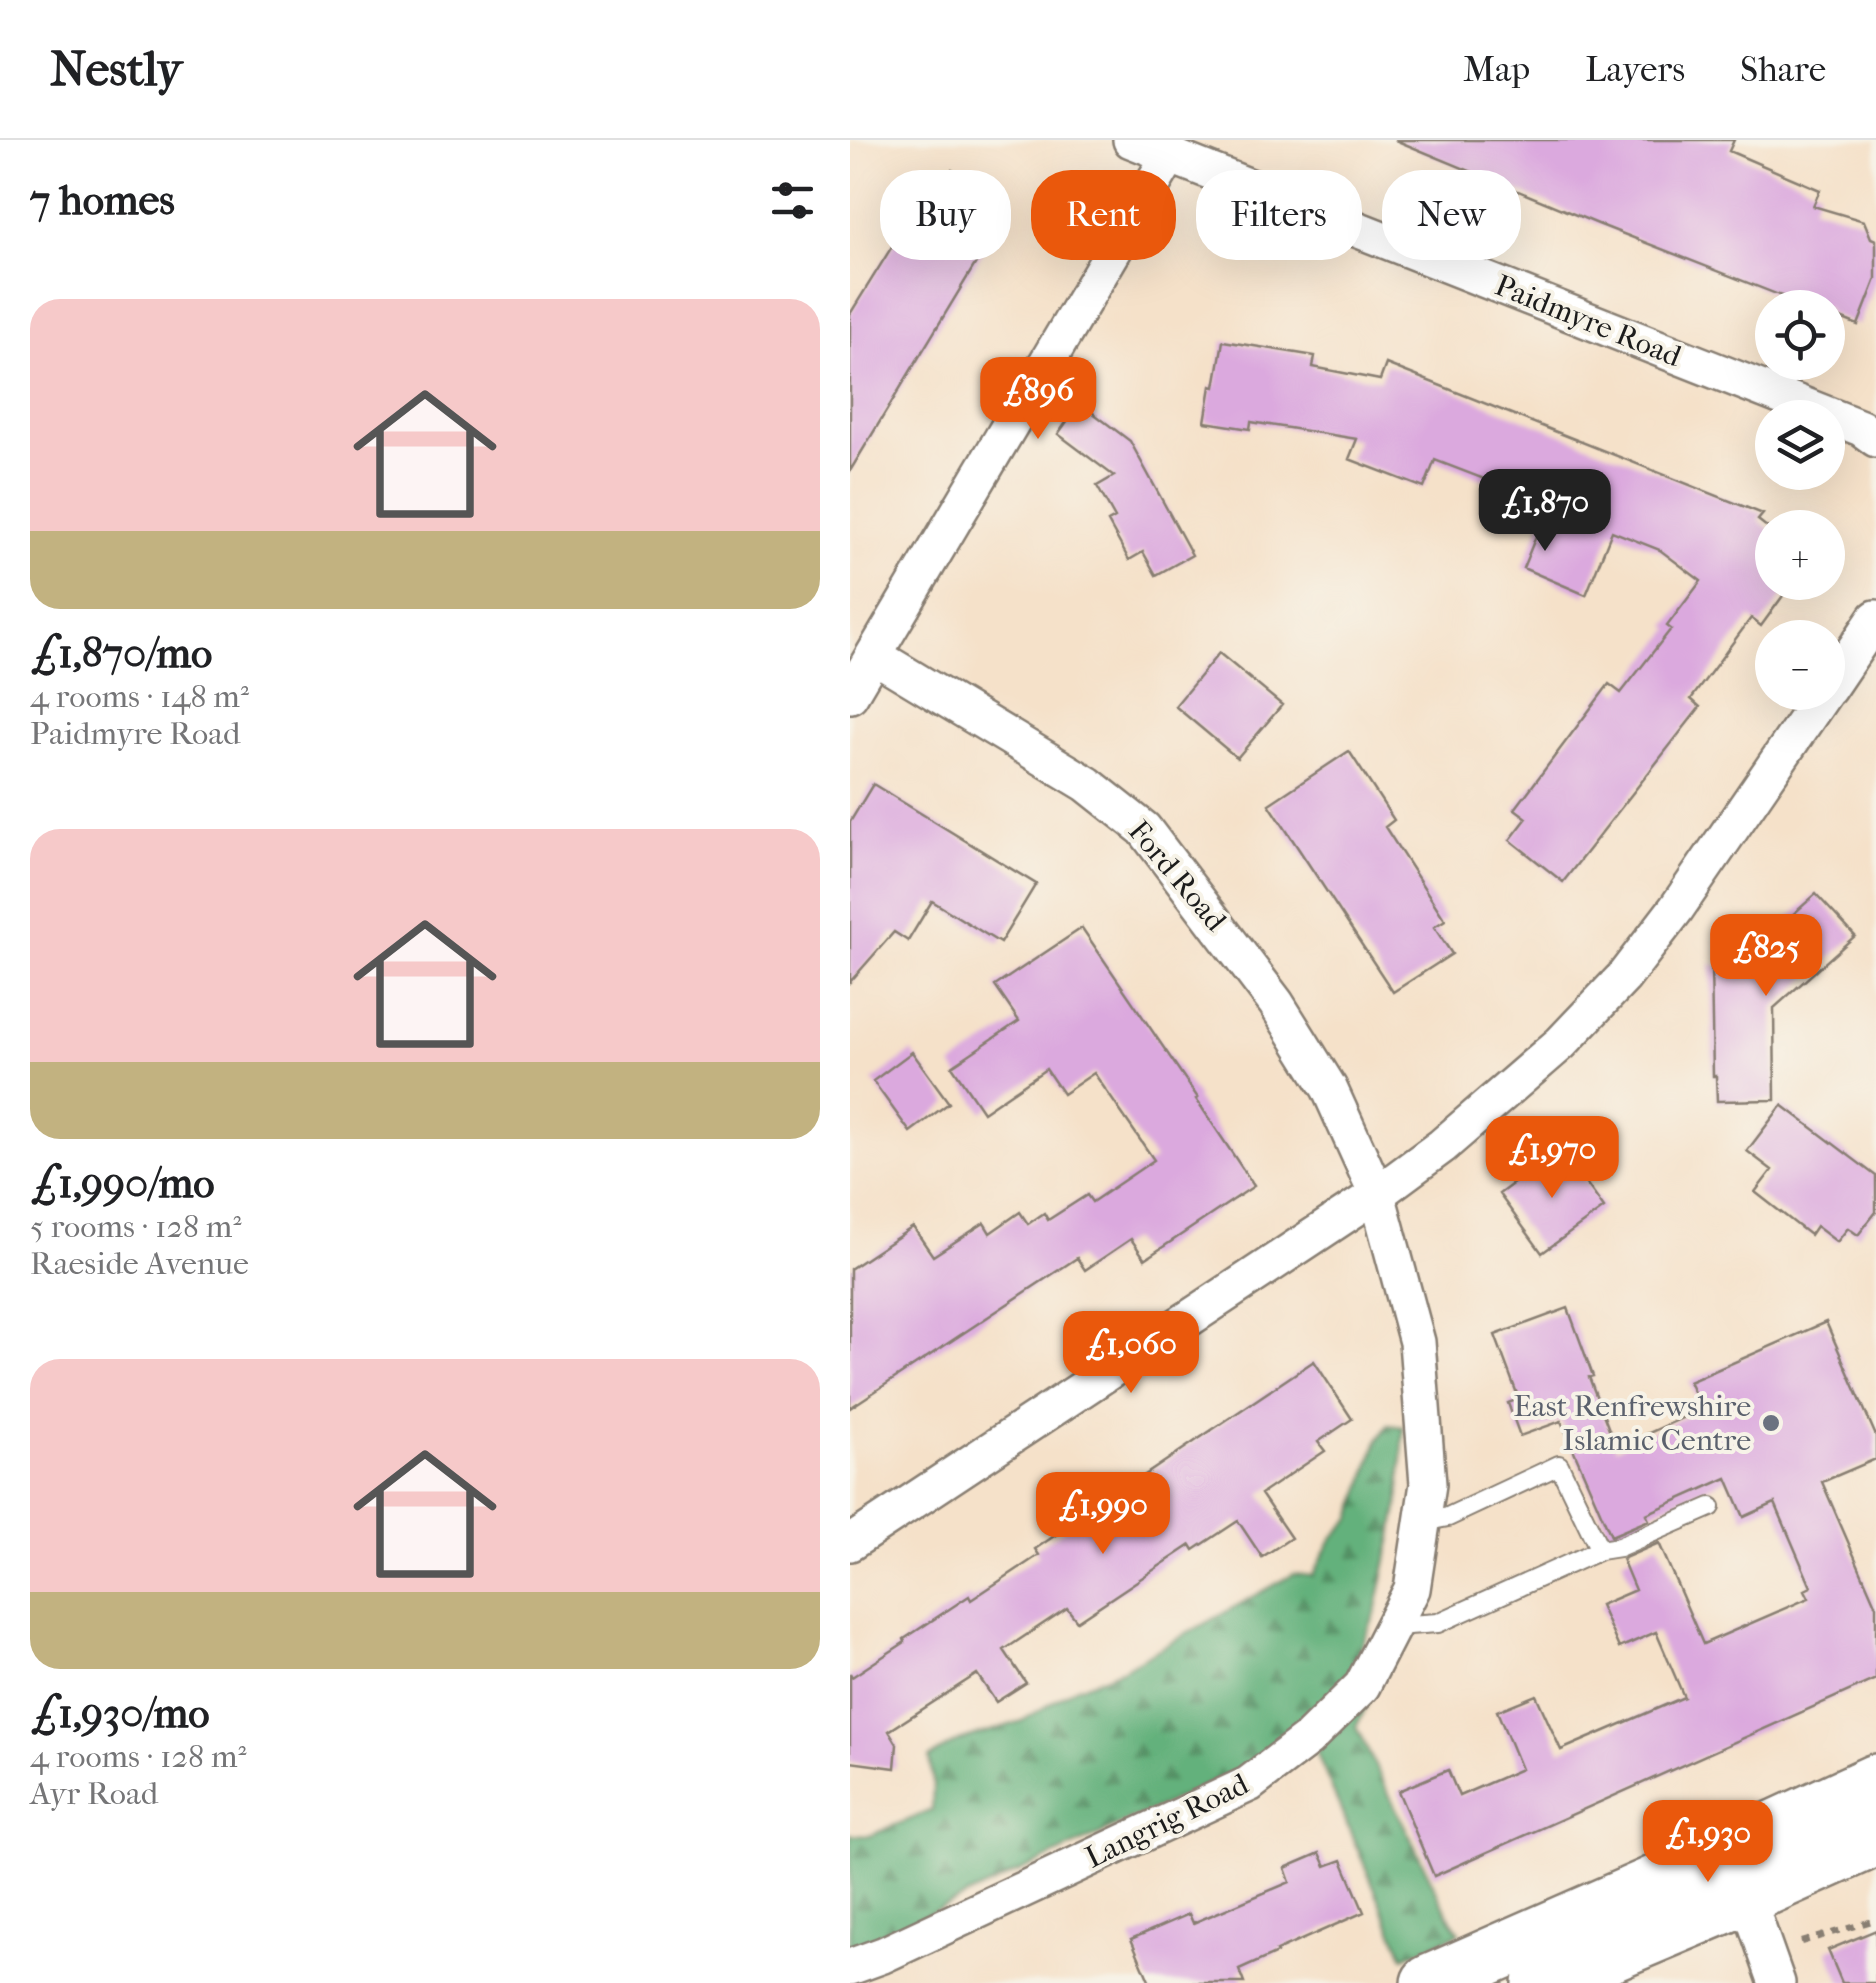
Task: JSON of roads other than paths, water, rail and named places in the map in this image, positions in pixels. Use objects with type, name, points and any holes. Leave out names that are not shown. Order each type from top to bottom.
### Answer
[{"type":"main road","points":[[1540,1983],[1738,1873],[1876,1782]]},
{"type":"main road","points":[[1430,1983],[1650,1886],[1738,1873],[1876,1838]]},
{"type":"street","name":"Paidmyre Road","points":[[1131,140],[1861,428],[1876,439]]},
{"type":"street","points":[[850,695],[1170,155]]},
{"type":"street","points":[[1845,663],[1876,618]]},
{"type":"street","name":"Ford Road","points":[[875,656],[1087,784],[1144,828],[1276,1002],[1328,1088],[1376,1194]]},
{"type":"street","points":[[850,1543],[1376,1194],[1442,1146],[1561,1043],[1623,978],[1676,909],[1813,710]]},
{"type":"street","name":"Langrig Road","points":[[850,1967],[1249,1784],[1308,1740],[1362,1686],[1412,1589],[1428,1484],[1417,1342],[1376,1194]]},
{"type":"street","points":[[1738,1873],[1772,1967]]},
{"type":"lane","points":[[1422,1522],[1448,1517],[1559,1465],[1600,1550]]},
{"type":"lane","points":[[1394,1626],[1438,1623],[1600,1550],[1712,1506]]},
{"type":"place","name":"East Renfrewshire Islamic Centre","points":[[1771,1423]]}]
